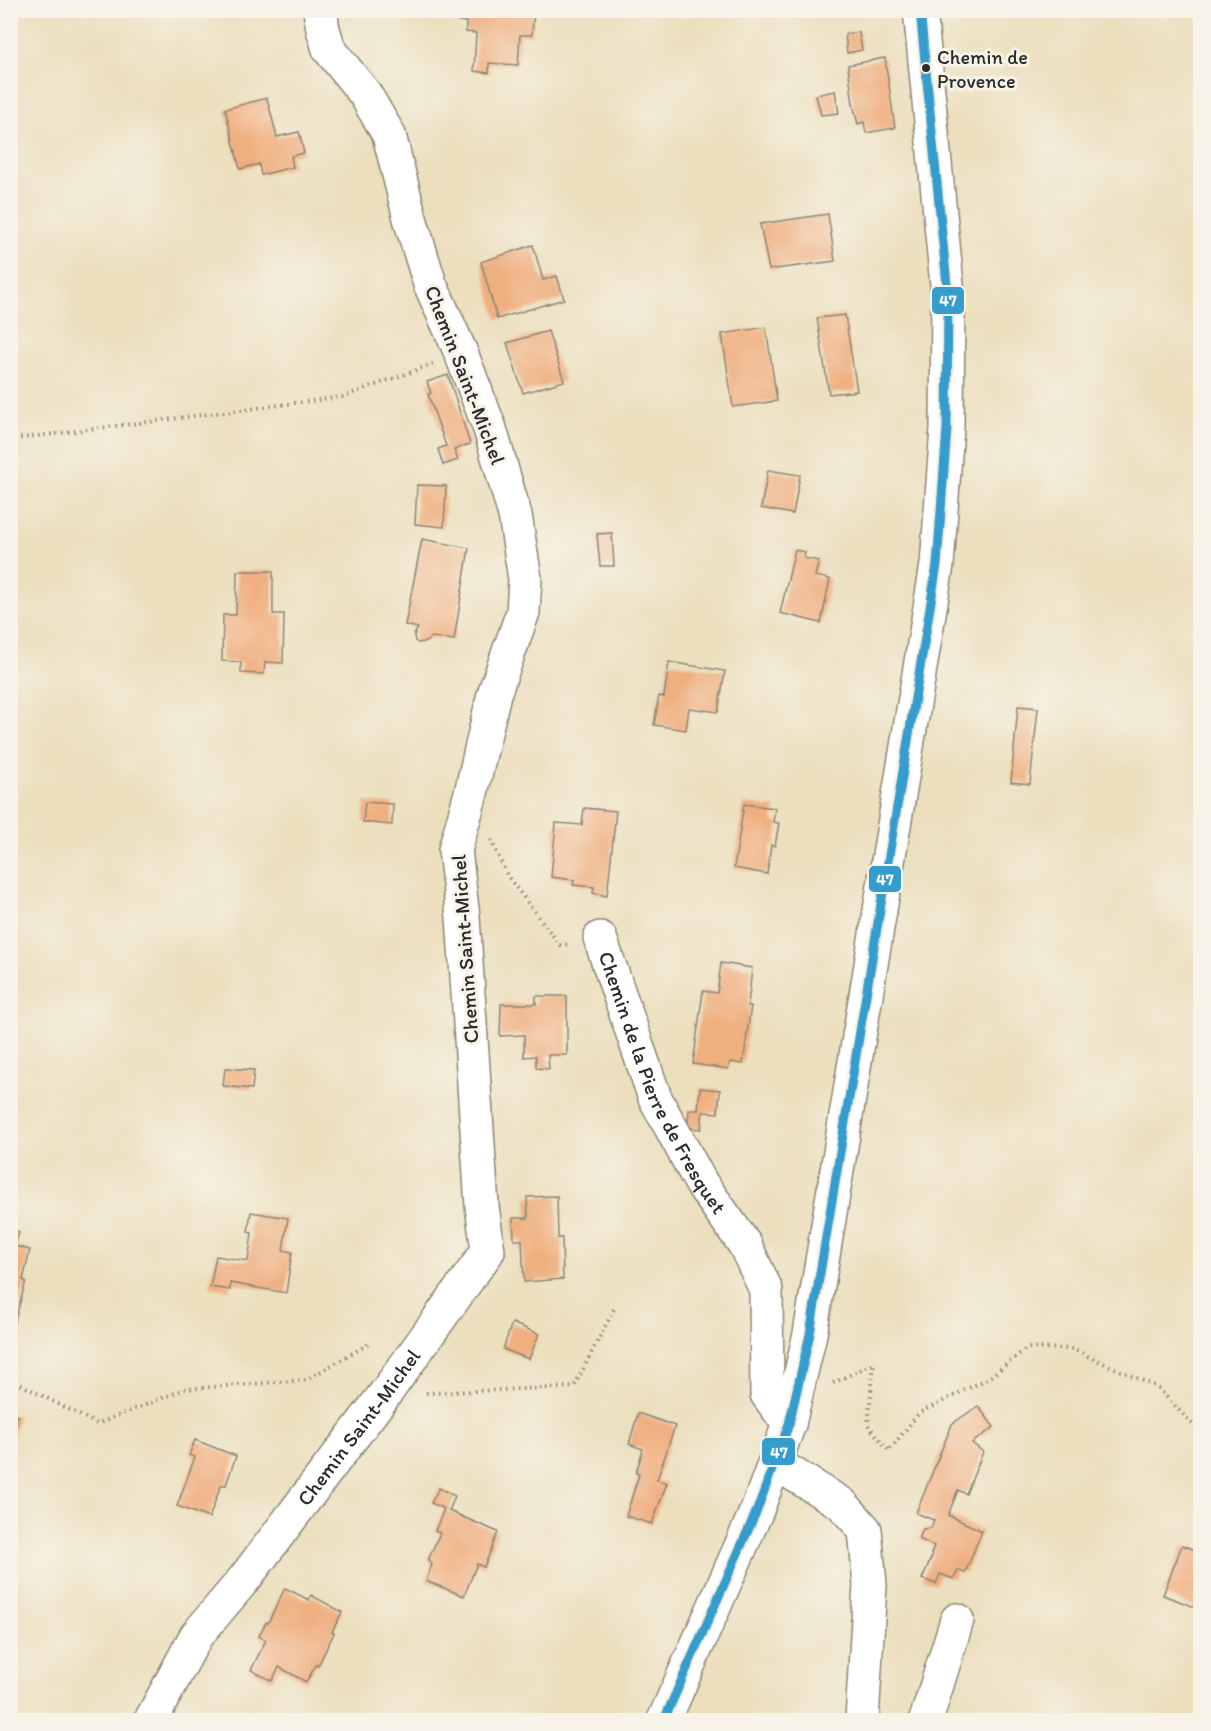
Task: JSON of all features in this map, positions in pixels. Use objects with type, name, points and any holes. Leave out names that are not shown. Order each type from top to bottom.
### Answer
[{"type":"street","name":"Chemin Saint-Michel","points":[[151,1720],[196,1636],[245,1578],[385,1395],[488,1251],[482,1206],[464,928],[455,850],[471,794],[494,694],[523,612],[525,579],[515,515],[490,429],[462,353],[430,284],[411,222],[389,135],[365,94],[330,49],[323,29],[320,10]]},
{"type":"street","points":[[664,1720],[758,1510],[789,1424],[810,1334],[937,565],[947,428],[948,295],[920,10]]},
{"type":"street","name":"Chemin de la Pierre de Fresquet","points":[[600,938],[655,1098],[701,1183],[745,1245],[766,1290],[767,1394],[789,1424]]},
{"type":"street","points":[[775,1463],[842,1504],[865,1530],[870,1585],[862,1720]]},
{"type":"street","points":[[926,1720],[957,1620]]},
{"type":"path","points":[[10,443],[14,439],[342,397],[462,353]]},
{"type":"path","name":"Chemin de la Pierre de Fresquet","points":[[471,794],[508,877],[560,945],[600,938]]},
{"type":"path","points":[[385,1395],[574,1387],[614,1309]]},
{"type":"path","points":[[10,1379],[97,1424],[185,1389],[306,1380],[370,1343]]},
{"type":"path","points":[[828,1386],[874,1363],[868,1425],[889,1451],[919,1413],[989,1378],[1027,1348],[1072,1349],[1157,1387],[1200,1432]]},
{"type":"building","points":[[442,10],[534,12],[532,35],[520,35],[518,65],[489,63],[489,73],[474,71],[476,33],[466,32],[466,22],[442,18]]},
{"type":"building","points":[[859,32],[862,50],[847,53],[845,34]]},
{"type":"building","points":[[885,58],[895,128],[866,133],[864,122],[858,124],[848,65]]},
{"type":"building","points":[[835,91],[839,113],[821,115],[816,95]]},
{"type":"building","points":[[267,98],[277,137],[299,132],[304,153],[291,156],[293,167],[261,175],[259,164],[240,169],[225,109]]},
{"type":"building","points":[[828,214],[835,261],[769,270],[760,224]]},
{"type":"building","points":[[533,245],[543,280],[557,276],[564,299],[497,319],[481,262]]},
{"type":"building","points":[[845,315],[857,391],[829,394],[817,318]]},
{"type":"building","points":[[766,327],[777,401],[733,407],[722,334]]},
{"type":"building","points":[[548,331],[564,381],[523,393],[507,343]]},
{"type":"building","points":[[448,375],[470,444],[454,450],[458,460],[443,465],[438,449],[446,446],[428,394],[431,393],[427,382]]},
{"type":"building","points":[[768,470],[800,475],[793,514],[761,508]]},
{"type":"building","points":[[417,485],[446,486],[444,527],[415,524]]},
{"type":"building","points":[[612,533],[614,566],[600,566],[597,534]]},
{"type":"building","points":[[422,539],[469,548],[454,640],[431,637],[428,641],[418,643],[414,635],[418,628],[405,625]]},
{"type":"building","points":[[795,550],[805,552],[804,558],[819,561],[815,576],[830,579],[821,623],[780,613]]},
{"type":"building","points":[[237,571],[273,571],[273,614],[284,614],[283,663],[265,662],[264,674],[241,673],[241,662],[222,661],[223,615],[236,615]]},
{"type":"building","points":[[669,662],[725,671],[718,712],[689,708],[686,730],[654,725],[659,696],[664,697]]},
{"type":"building","points":[[1018,706],[1038,708],[1030,784],[1011,782]]},
{"type":"building","points":[[365,802],[393,804],[392,825],[363,822]]},
{"type":"building","points":[[744,804],[775,808],[773,822],[779,823],[775,846],[771,845],[767,874],[734,868]]},
{"type":"building","points":[[584,808],[616,811],[607,896],[593,893],[594,887],[573,885],[574,880],[551,877],[556,823],[582,825]]},
{"type":"building","points":[[721,963],[752,968],[748,1006],[751,1006],[743,1064],[730,1062],[728,1069],[693,1064],[703,991],[717,993]]},
{"type":"building","points":[[536,996],[567,996],[567,1055],[548,1055],[549,1069],[536,1068],[536,1056],[524,1057],[524,1035],[500,1036],[501,1004],[536,1004]]},
{"type":"building","points":[[225,1068],[254,1070],[252,1089],[223,1086]]},
{"type":"building","points":[[700,1088],[720,1090],[718,1113],[703,1112],[701,1129],[687,1128],[689,1110],[698,1110]]},
{"type":"building","points":[[557,1196],[558,1238],[562,1238],[563,1279],[524,1282],[522,1240],[514,1240],[513,1218],[528,1218],[527,1197]]},
{"type":"building","points":[[251,1212],[288,1218],[283,1250],[292,1252],[286,1293],[230,1283],[230,1290],[210,1287],[216,1256],[248,1261],[252,1233],[248,1232]]},
{"type":"building","points":[[10,1230],[19,1232],[15,1246],[30,1250],[23,1280],[26,1281],[11,1334]]},
{"type":"building","points":[[512,1323],[539,1334],[529,1359],[503,1349]]},
{"type":"building","points":[[978,1406],[994,1427],[972,1443],[983,1452],[966,1494],[958,1490],[948,1515],[982,1531],[965,1573],[958,1570],[954,1579],[940,1574],[936,1584],[922,1579],[934,1546],[919,1539],[923,1529],[931,1528],[934,1520],[916,1513],[952,1424]]},
{"type":"building","points":[[638,1413],[675,1426],[657,1480],[667,1483],[652,1524],[626,1516],[639,1474],[636,1473],[643,1449],[629,1444]]},
{"type":"building","points":[[10,1414],[18,1416],[11,1448],[10,1448]]},
{"type":"building","points":[[195,1440],[236,1456],[226,1485],[221,1485],[209,1518],[177,1506],[195,1457],[189,1455]]},
{"type":"building","points":[[439,1488],[455,1496],[449,1511],[498,1532],[484,1567],[477,1564],[464,1596],[426,1581],[432,1564],[428,1560],[440,1533],[435,1531],[444,1509],[431,1503]]},
{"type":"building","points":[[1182,1545],[1200,1552],[1200,1609],[1163,1595]]},
{"type":"building","points":[[285,1588],[309,1600],[311,1595],[342,1612],[318,1666],[316,1665],[306,1682],[279,1667],[272,1681],[251,1670],[266,1640],[259,1636]]},
{"type":"transit line","name":"47","points":[[664,1720],[757,1510],[789,1424],[810,1334],[937,565],[947,428],[948,295],[920,10]]},
{"type":"place","name":"Chemin de Provence","points":[[926,68]]}]
